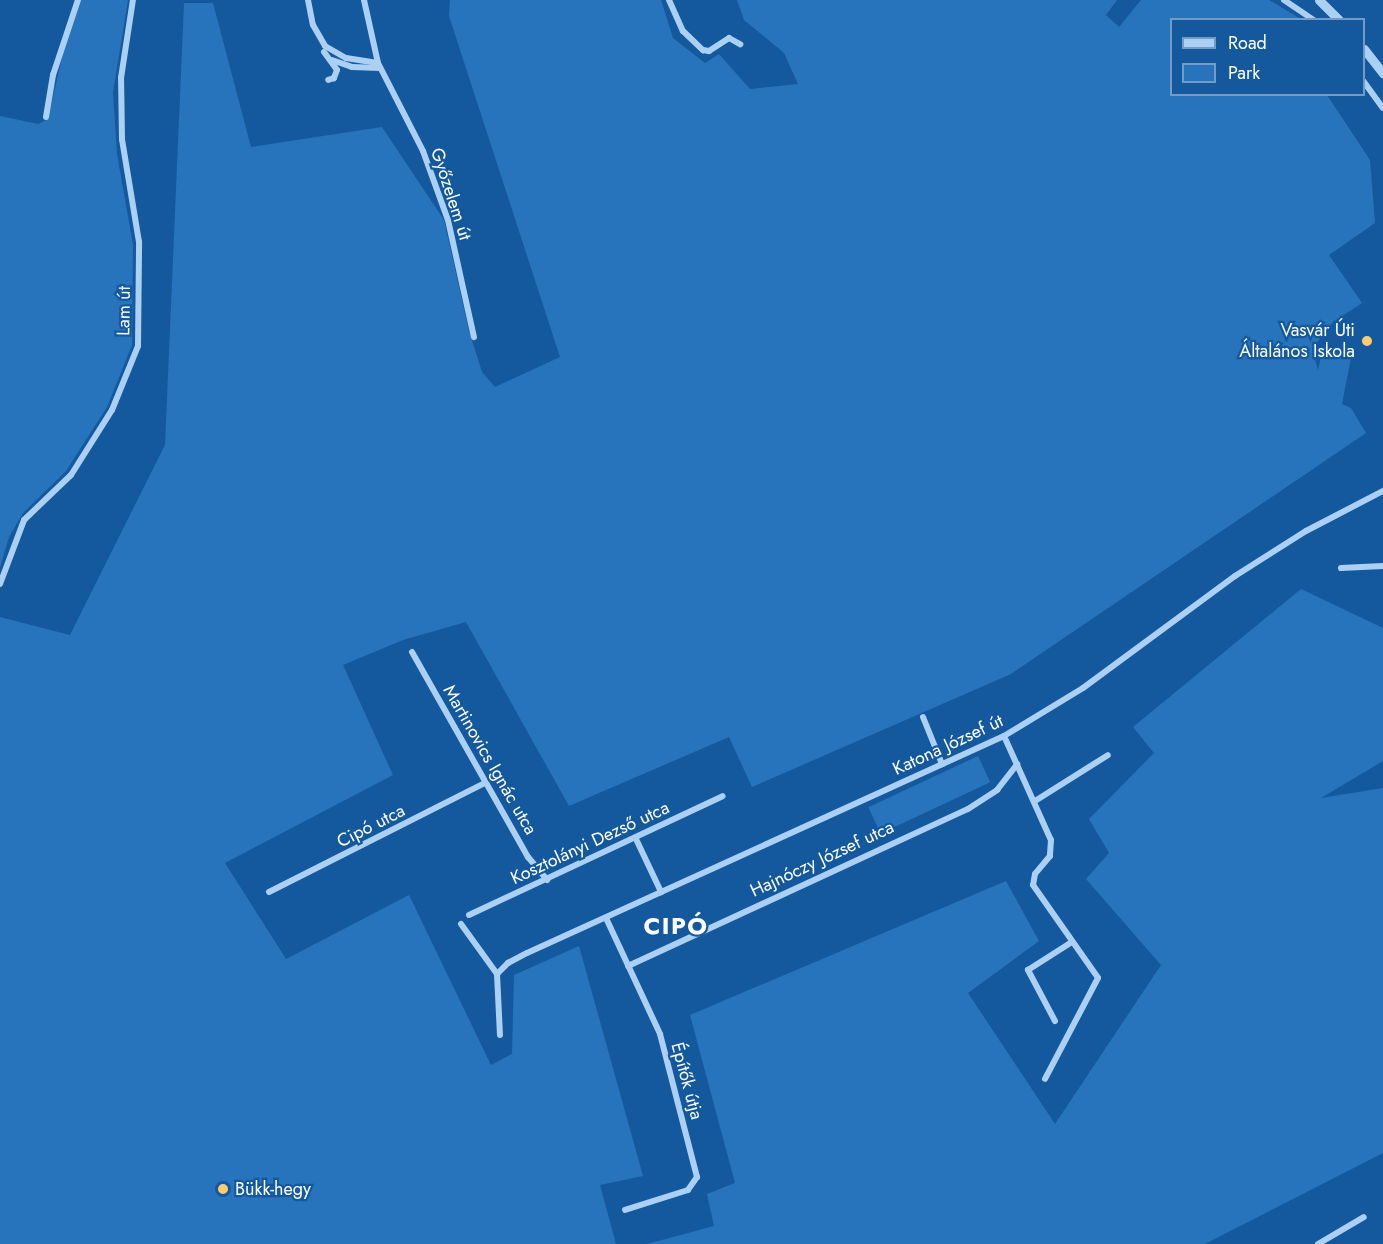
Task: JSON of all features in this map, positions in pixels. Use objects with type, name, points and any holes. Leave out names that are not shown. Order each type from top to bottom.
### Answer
[{"type":"street","points":[[46,117],[53,75],[78,0]]},
{"type":"street","name":"Lam út","points":[[0,584],[24,520],[71,475],[112,410],[138,346],[140,242],[122,129],[121,78],[133,0]]},
{"type":"street","points":[[308,0],[313,25],[325,46],[346,58],[379,66]]},
{"type":"street","name":"Győzelem út","points":[[364,0],[379,66],[431,171],[448,220],[474,337]]},
{"type":"street","points":[[669,0],[683,31],[703,50],[709,51],[729,38],[740,44]]},
{"type":"street","points":[[1284,0],[1311,18]]},
{"type":"street","points":[[1319,0],[1337,18]]},
{"type":"street","points":[[1365,50],[1383,73]]},
{"type":"street","points":[[324,52],[332,60],[352,67],[379,66]]},
{"type":"street","points":[[328,80],[337,75],[332,60]]},
{"type":"street","points":[[1365,83],[1383,108]]},
{"type":"street","name":"Katona József út","points":[[497,974],[508,963],[1004,736],[1083,688],[1235,576],[1306,531],[1383,490]]},
{"type":"street","points":[[1341,568],[1383,566]]},
{"type":"street","name":"Martinovics Ignác utca","points":[[412,652],[528,857],[547,880]]},
{"type":"street","points":[[923,717],[942,764]]},
{"type":"street","points":[[1004,736],[1035,801],[1052,846],[1050,856],[1035,874],[1033,885],[1072,942],[1089,961],[1098,980],[1045,1079]]},
{"type":"street","points":[[1035,801],[1107,755]]},
{"type":"street","name":"Hajnóczy József utca","points":[[628,966],[968,809],[997,790],[1017,764]]},
{"type":"street","name":"Cipó utca","points":[[269,892],[485,783]]},
{"type":"street","name":"Kosztolányi Dezső utca","points":[[469,915],[636,839],[723,796]]},
{"type":"street","points":[[636,839],[661,892]]},
{"type":"street","name":"Építők útja","points":[[606,918],[660,1034],[697,1182],[688,1190],[625,1210]]},
{"type":"street","points":[[461,924],[497,974],[500,1035]]},
{"type":"street","points":[[1054,1021],[1028,970],[1072,942]]},
{"type":"street","points":[[1318,1244],[1364,1217]]},
{"type":"green space","points":[[75,0],[128,0],[113,92],[117,154],[133,245],[132,345],[107,407],[66,471],[23,513],[9,537],[0,568],[0,116],[38,124],[48,119]]},
{"type":"green space","points":[[450,0],[661,0],[673,38],[705,63],[719,54],[750,89],[798,84],[784,53],[744,20],[737,0],[1117,0],[1106,15],[1119,27],[1141,0],[1269,0],[1299,18],[1170,18],[1170,96],[1328,96],[1370,160],[1375,223],[1329,255],[1362,303],[1333,322],[1312,349],[1318,370],[1323,349],[1351,358],[1342,404],[1351,408],[1366,433],[1011,674],[752,787],[729,737],[569,806],[466,622],[403,640],[343,665],[393,775],[225,863],[286,959],[409,895],[491,1065],[512,1054],[514,975],[579,946],[643,1176],[600,1185],[616,1244],[0,1244],[0,617],[70,635],[165,445],[184,3],[213,3],[251,147],[382,127],[444,220],[469,331],[482,372],[495,387],[560,357],[449,16]]},
{"type":"green space","points":[[1301,589],[1383,628],[1383,761],[1321,798],[1383,788],[1383,1153],[1205,1244],[647,1244],[714,1226],[707,1194],[735,1183],[690,1015],[1006,881],[1039,941],[968,993],[1055,1124],[1161,965],[1086,879],[1109,853],[1089,819],[1154,753],[1133,727]]},
{"type":"green space","points":[[978,756],[990,782],[881,833],[868,807]]},
{"type":"place","name":"Vasvár Úti Általános Iskola","points":[[1367,341]]},
{"type":"place","name":"Bükk-hegy","points":[[223,1189]]},
{"type":"district","name":"CIPÓ","points":[[676,926]]}]
